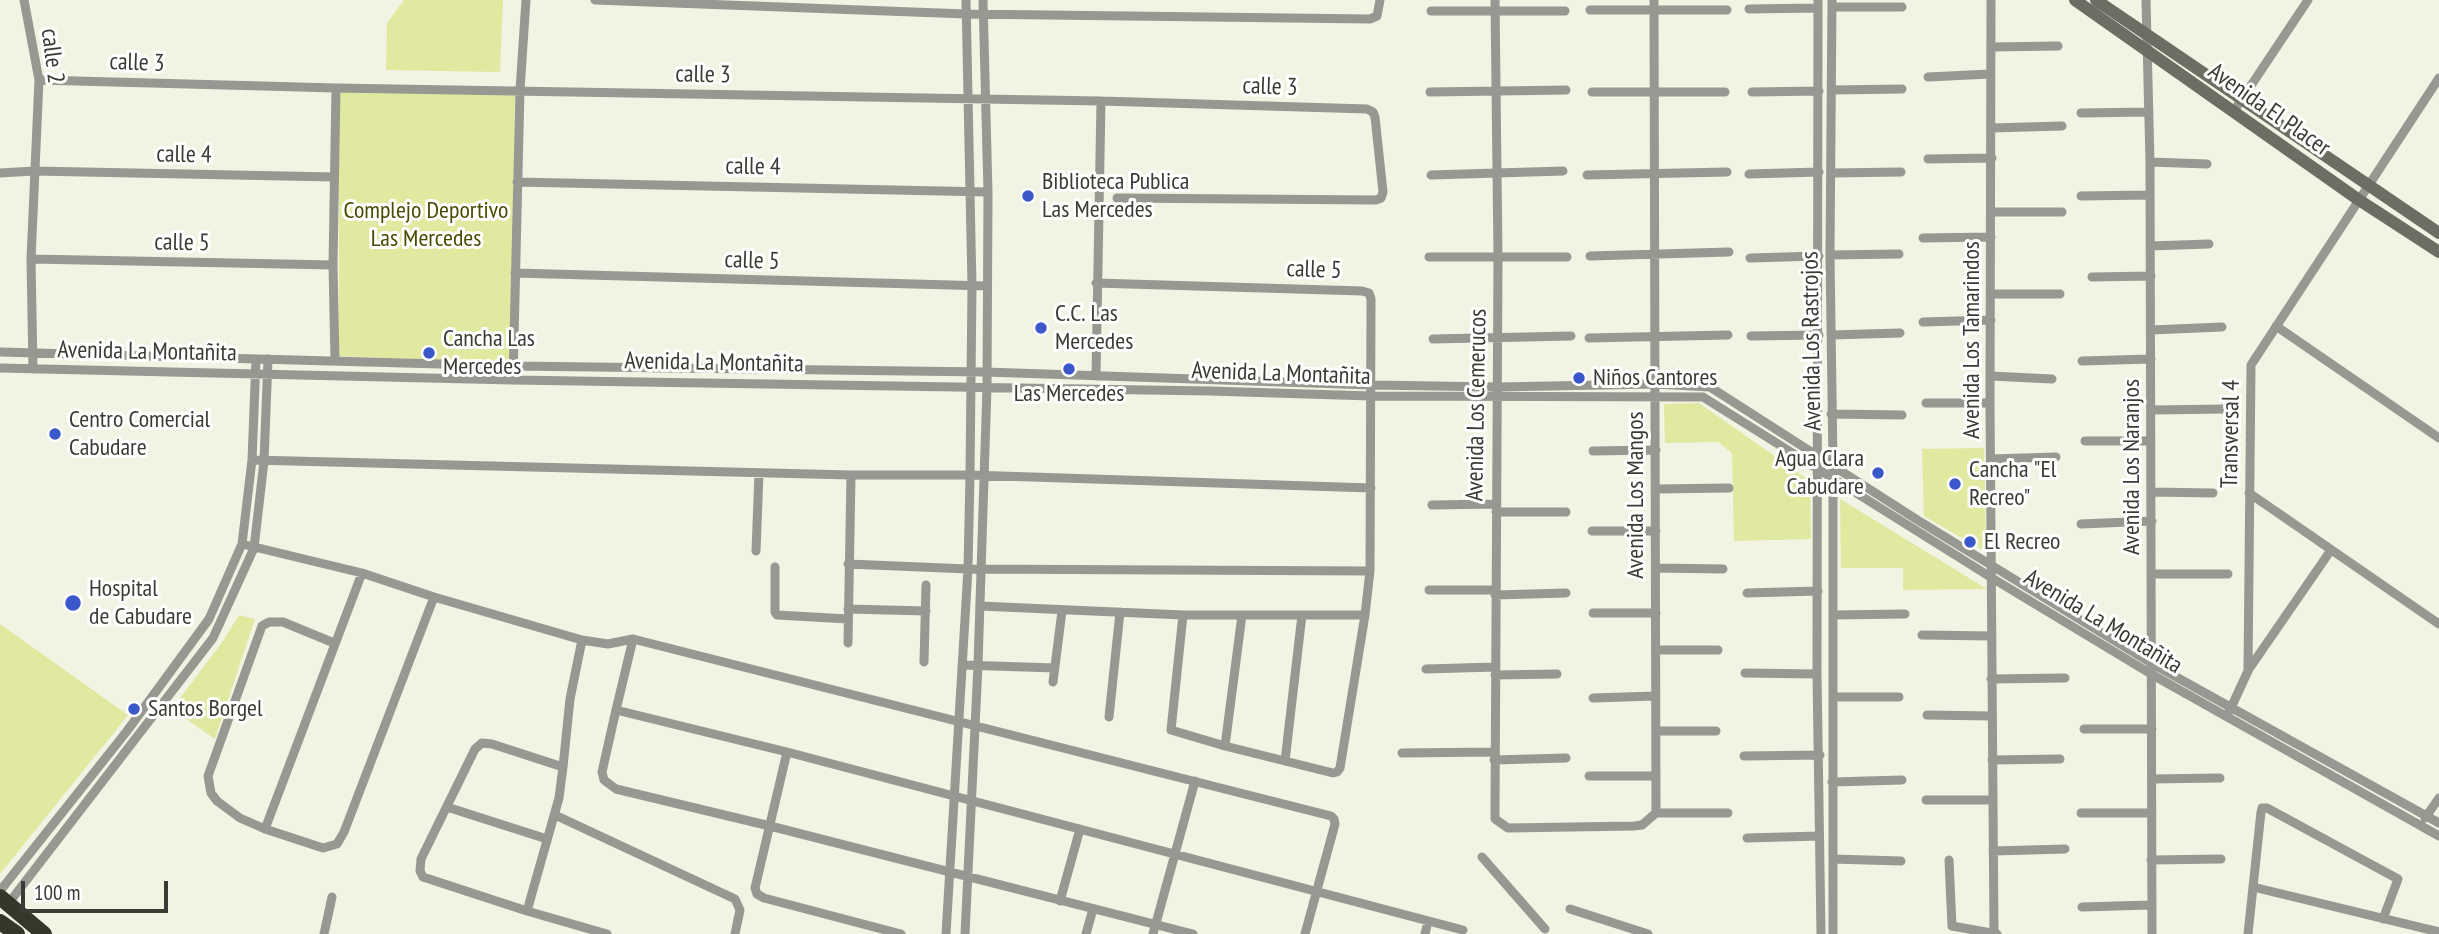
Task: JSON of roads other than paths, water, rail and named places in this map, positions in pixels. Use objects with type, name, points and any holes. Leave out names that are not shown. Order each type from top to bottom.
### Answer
[{"type":"highway","points":[[2,901],[44,934]]},
{"type":"highway","points":[[0,922],[17,934]]},
{"type":"street","name":"calle 2","points":[[24,0],[39,80],[31,260],[33,369]]},
{"type":"street","points":[[513,380],[520,90],[526,0]]},
{"type":"street","points":[[595,0],[983,14],[1370,19],[1377,16],[1380,0]]},
{"type":"street","points":[[946,934],[968,569],[972,286],[966,0]]},
{"type":"street","points":[[964,934],[973,800],[987,387],[988,191],[983,0]]},
{"type":"street","name":"Avenida Los Cemerucos","points":[[1495,0],[1498,257],[1495,819],[1508,828],[1634,826],[1642,825],[1656,813]]},
{"type":"street","name":"Avenida Los Tamarindos","points":[[1991,0],[1991,679],[1996,933]]},
{"type":"street","name":"Avenida El Placer","points":[[2075,0],[2149,52],[2368,186],[2439,233]]},
{"type":"street","name":"Avenida El Placer","points":[[2096,0],[2148,36],[2359,200],[2439,252]]},
{"type":"street","name":"Avenida Los Naranjos","points":[[2146,0],[2149,52],[2152,410],[2152,934]]},
{"type":"street","points":[[2238,106],[2308,0]]},
{"type":"street","points":[[1749,9],[1818,4]]},
{"type":"street","name":"Avenida Los Rastrojos","points":[[1818,4],[1817,674],[1821,934]]},
{"type":"street","points":[[1832,4],[1902,7]]},
{"type":"street","name":"Avenida Los Rastrojos","points":[[1832,4],[1830,255],[1833,934]]},
{"type":"street","points":[[1590,10],[1654,5],[1727,10]]},
{"type":"street","name":"Avenida Los Mangos","points":[[1654,5],[1656,813]]},
{"type":"street","points":[[1431,11],[1565,11]]},
{"type":"street","points":[[1992,47],[2058,46]]},
{"type":"street","points":[[1928,77],[1990,74]]},
{"type":"street","name":"Transversal 4","points":[[2229,713],[2248,671],[2251,365],[2439,78]]},
{"type":"street","name":"calle 3","points":[[39,80],[336,88],[1101,101],[1367,109],[1373,112],[1382,192],[1381,198],[1376,200],[1117,198]]},
{"type":"street","points":[[335,360],[333,265],[336,88]]},
{"type":"street","points":[[1831,90],[1902,89]]},
{"type":"street","points":[[1430,92],[1566,90]]},
{"type":"street","points":[[1752,92],[1818,91]]},
{"type":"street","points":[[1592,92],[1725,92]]},
{"type":"street","points":[[1096,376],[1101,101]]},
{"type":"street","points":[[2081,113],[2149,112]]},
{"type":"street","points":[[1991,128],[2062,126]]},
{"type":"street","points":[[1928,159],[1992,158]]},
{"type":"street","points":[[2150,162],[2207,164]]},
{"type":"street","name":"calle 4","points":[[0,173],[34,171],[334,177]]},
{"type":"street","points":[[1432,175],[1563,172]]},
{"type":"street","points":[[1587,175],[1727,172]]},
{"type":"street","points":[[1831,173],[1901,172]]},
{"type":"street","points":[[1749,174],[1819,173]]},
{"type":"street","name":"calle 4","points":[[517,182],[988,191]]},
{"type":"street","points":[[2081,196],[2150,195]]},
{"type":"street","points":[[1991,212],[2062,212]]},
{"type":"street","points":[[1923,238],[1991,237]]},
{"type":"street","points":[[2150,246],[2210,244]]},
{"type":"street","points":[[1590,256],[1729,252]]},
{"type":"street","points":[[1830,255],[1899,254]]},
{"type":"street","points":[[1750,258],[1819,256]]},
{"type":"street","points":[[1429,257],[1567,257]]},
{"type":"street","name":"calle 5","points":[[31,260],[333,265]]},
{"type":"street","name":"calle 5","points":[[516,273],[987,286]]},
{"type":"street","points":[[2092,277],[2151,276]]},
{"type":"street","name":"calle 5","points":[[1096,283],[1369,293],[1371,384]]},
{"type":"street","points":[[1991,294],[2060,294]]},
{"type":"street","points":[[1923,322],[1991,320]]},
{"type":"street","points":[[2276,326],[2439,438]]},
{"type":"street","points":[[2151,331],[2222,327]]},
{"type":"street","points":[[1831,335],[1900,333]]},
{"type":"street","points":[[1589,338],[1728,335]]},
{"type":"street","points":[[1751,336],[1819,335]]},
{"type":"street","points":[[1433,339],[1570,336]]},
{"type":"street","name":"Avenida La Montañita","points":[[0,352],[514,366],[970,372],[1498,387],[1655,384],[1715,388],[1991,565],[2229,713],[2439,836]]},
{"type":"street","points":[[2,901],[209,619],[242,544],[252,460],[256,359]]},
{"type":"street","points":[[2,901],[213,638],[254,548],[264,461],[268,359]]},
{"type":"street","points":[[2082,361],[2151,359]]},
{"type":"street","name":"Avenida La Montañita","points":[[0,368],[1371,396],[1655,395],[1708,398],[1992,578],[2151,674],[2439,823]]},
{"type":"street","points":[[1991,376],[2052,379]]},
{"type":"street","points":[[1183,615],[1171,730],[1225,746],[1337,772],[1340,768],[1370,571],[1371,384]]},
{"type":"street","points":[[1926,403],[1990,403]]},
{"type":"street","points":[[2152,410],[2226,409]]},
{"type":"street","points":[[1831,414],[1902,415]]},
{"type":"street","points":[[2085,441],[2151,441]]},
{"type":"street","points":[[1593,451],[1656,450]]},
{"type":"street","points":[[1991,459],[2056,457]]},
{"type":"street","points":[[252,460],[851,475],[984,475],[1371,488]]},
{"type":"street","points":[[756,551],[759,472]]},
{"type":"street","points":[[848,643],[851,475]]},
{"type":"street","points":[[1656,489],[1729,488]]},
{"type":"street","points":[[2152,492],[2213,493]]},
{"type":"street","points":[[2249,493],[2439,624]]},
{"type":"street","points":[[1432,505],[1566,512]]},
{"type":"street","points":[[2081,524],[2152,521]]},
{"type":"street","points":[[1592,531],[1656,531]]},
{"type":"street","points":[[242,544],[362,573],[582,640],[608,644],[633,639],[1331,816],[1334,818],[1305,934]]},
{"type":"street","points":[[2248,671],[2331,550]]},
{"type":"street","points":[[848,564],[968,569],[1370,571]]},
{"type":"street","points":[[775,567],[777,615],[926,611]]},
{"type":"street","points":[[1656,568],[1723,569]]},
{"type":"street","points":[[265,829],[362,573]]},
{"type":"street","points":[[2152,573],[2228,574]]},
{"type":"street","points":[[924,662],[926,585]]},
{"type":"street","points":[[1429,590],[1566,593]]},
{"type":"street","points":[[1747,593],[1818,591]]},
{"type":"street","points":[[334,643],[283,622],[269,622],[262,626],[210,768],[208,784],[217,801],[240,818],[323,848],[331,848],[342,839],[434,597]]},
{"type":"street","points":[[981,606],[1183,615],[1365,615]]},
{"type":"street","points":[[1053,682],[1062,611]]},
{"type":"street","points":[[1109,717],[1121,612]]},
{"type":"street","points":[[1593,613],[1656,612]]},
{"type":"street","points":[[1833,615],[1905,614]]},
{"type":"street","points":[[1225,746],[1242,615]]},
{"type":"street","points":[[1285,761],[1302,615]]},
{"type":"street","points":[[1922,635],[1992,636]]},
{"type":"street","points":[[633,639],[602,764],[604,780],[609,786],[1093,909],[1155,929],[1193,934]]},
{"type":"street","points":[[527,911],[555,815],[570,699],[582,640]]},
{"type":"street","points":[[1656,650],[1718,650]]},
{"type":"street","points":[[962,665],[1055,668]]},
{"type":"street","points":[[1426,669],[1557,674]]},
{"type":"street","points":[[1745,673],[1817,674]]},
{"type":"street","points":[[1991,679],[2065,678]]},
{"type":"street","points":[[1592,698],[1656,696]]},
{"type":"street","points":[[1833,697],[1899,697]]},
{"type":"street","points":[[616,710],[954,795],[1463,930]]},
{"type":"street","points":[[1927,715],[1992,716]]},
{"type":"street","points":[[2084,729],[2152,729]]},
{"type":"street","points":[[1656,731],[1716,731]]},
{"type":"street","points":[[563,766],[482,743],[475,749],[421,859],[420,871],[424,877],[607,934]]},
{"type":"street","points":[[787,752],[755,888],[757,894],[901,934]]},
{"type":"street","points":[[1402,753],[1566,758]]},
{"type":"street","points":[[1744,756],[1820,755]]},
{"type":"street","points":[[1992,760],[2060,759]]},
{"type":"street","points":[[1589,776],[1656,776]]},
{"type":"street","points":[[2152,779],[2220,778]]},
{"type":"street","points":[[1832,782],[1902,780]]},
{"type":"street","points":[[1155,929],[1195,781]]},
{"type":"street","points":[[2420,825],[2439,798]]},
{"type":"street","points":[[1926,800],[1992,800]]},
{"type":"street","points":[[447,807],[547,839]]},
{"type":"street","points":[[2248,934],[2262,808],[2267,808],[2398,879],[2383,919]]},
{"type":"street","points":[[1656,813],[1728,813]]},
{"type":"street","points":[[2081,813],[2152,813]]},
{"type":"street","points":[[555,815],[730,896],[739,904],[740,910],[735,934]]},
{"type":"street","points":[[1060,901],[1080,830]]},
{"type":"street","points":[[1747,838],[1819,836]]},
{"type":"street","points":[[1993,851],[2065,849]]},
{"type":"street","points":[[1482,857],[1544,932],[1555,934]]},
{"type":"street","points":[[1833,859],[1901,861]]},
{"type":"street","points":[[2151,860],[2221,859]]},
{"type":"street","points":[[1949,860],[1952,926],[1996,933]]},
{"type":"street","points":[[2253,887],[2439,932]]},
{"type":"street","points":[[324,934],[332,897]]},
{"type":"street","points":[[2082,907],[2151,905]]},
{"type":"street","points":[[1086,934],[1093,909]]},
{"type":"street","points":[[1570,909],[1648,934]]},
{"type":"street","points":[[1425,934],[1429,921]]},
{"type":"place","name":"Biblioteca Publica Las Mercedes","points":[[1028,196]]},
{"type":"place","name":"C.C. Las Mercedes","points":[[1041,328]]},
{"type":"place","name":"Cancha Las Mercedes","points":[[429,353]]},
{"type":"place","name":"Las Mercedes","points":[[1069,369]]},
{"type":"place","name":"Niños Cantores","points":[[1579,378]]},
{"type":"place","name":"Centro Comercial Cabudare","points":[[55,434]]},
{"type":"place","name":"Agua Clara Cabudare","points":[[1878,473]]},
{"type":"place","name":"Cancha \"El Recreo\"","points":[[1955,484]]},
{"type":"place","name":"El Recreo","points":[[1970,542]]},
{"type":"place","name":"Hospital de Cabudare","points":[[73,603]]},
{"type":"place","name":"Santos Borgel","points":[[134,709]]},
{"type":"park label","name":"Complejo Deportivo Las Mercedes","points":[[426,225]]}]
